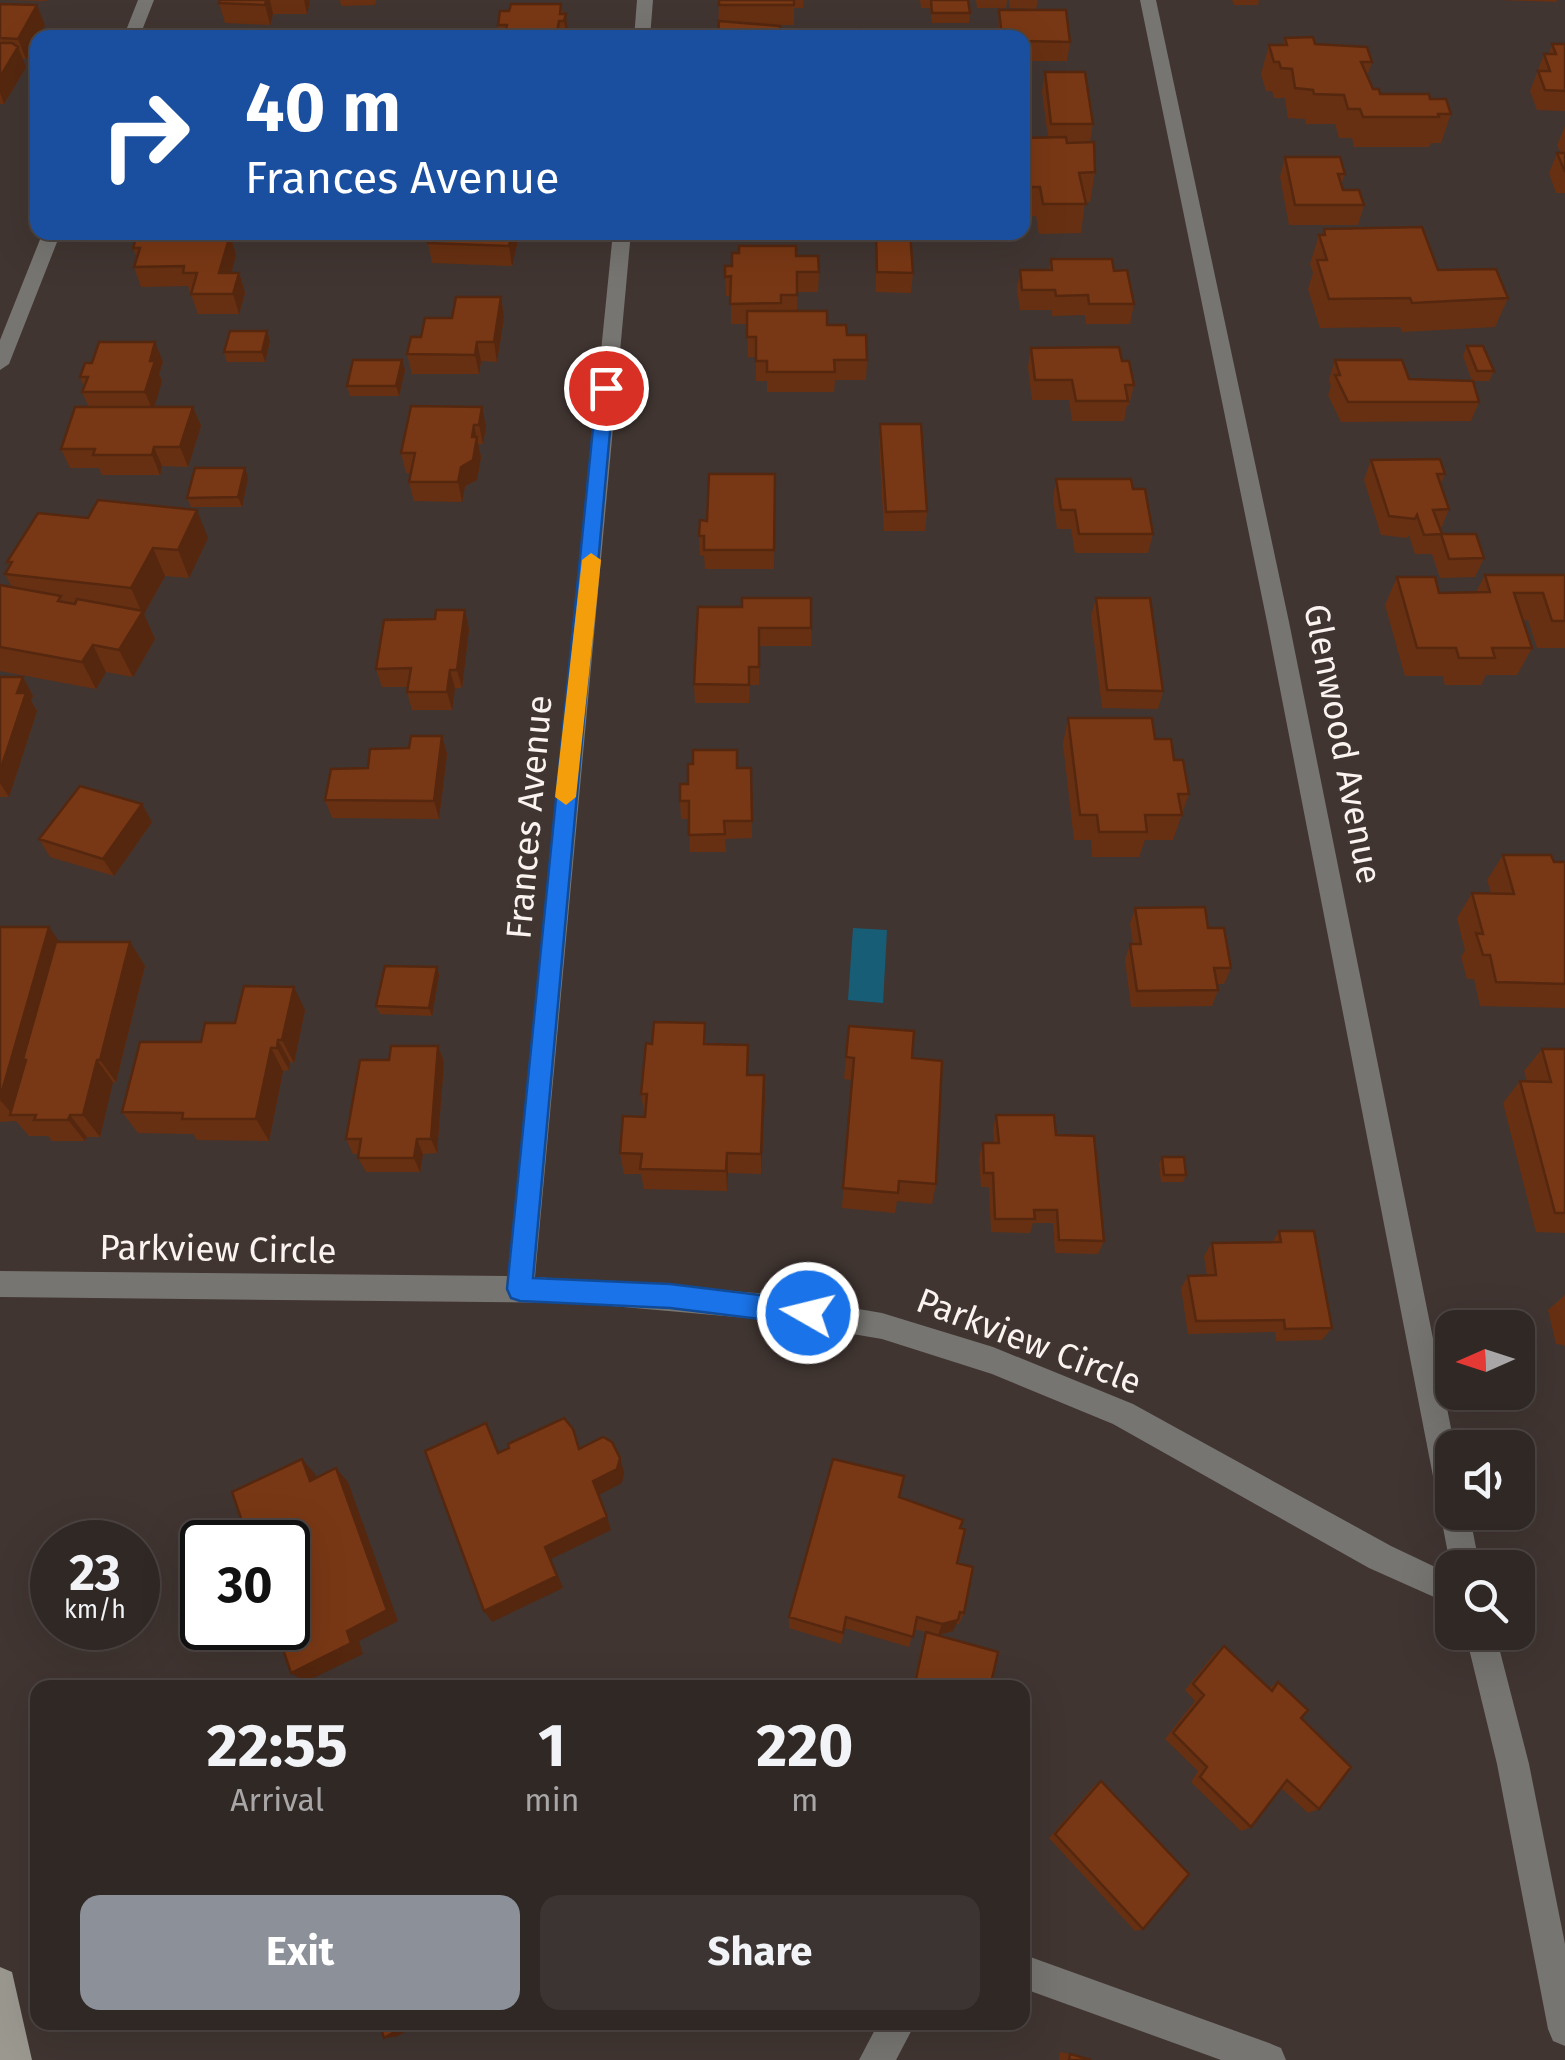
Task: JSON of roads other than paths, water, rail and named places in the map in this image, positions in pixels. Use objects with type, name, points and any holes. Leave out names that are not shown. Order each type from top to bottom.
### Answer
[{"type":"main road","points":[[0,1984],[15,2060]]},
{"type":"street","points":[[133,30],[146,0]]},
{"type":"street","points":[[643,30],[645,0]]},
{"type":"street","name":"Glenwood Avenue","points":[[1148,0],[1282,642],[1437,1430]]},
{"type":"street","points":[[0,364],[49,240]]},
{"type":"street","name":"Frances Avenue","points":[[520,1289],[621,240]]},
{"type":"street","name":"Parkview Circle","points":[[0,1284],[578,1290],[736,1303],[845,1319],[928,1338],[1123,1414],[1366,1549],[1435,1582]]},
{"type":"street","points":[[1485,1650],[1514,1764],[1565,2029]]},
{"type":"street","points":[[1030,1974],[1269,2060]]},
{"type":"street","points":[[876,2060],[895,2030]]},
{"type":"water","points":[[853,928],[887,930],[883,1003],[848,1000]]}]
